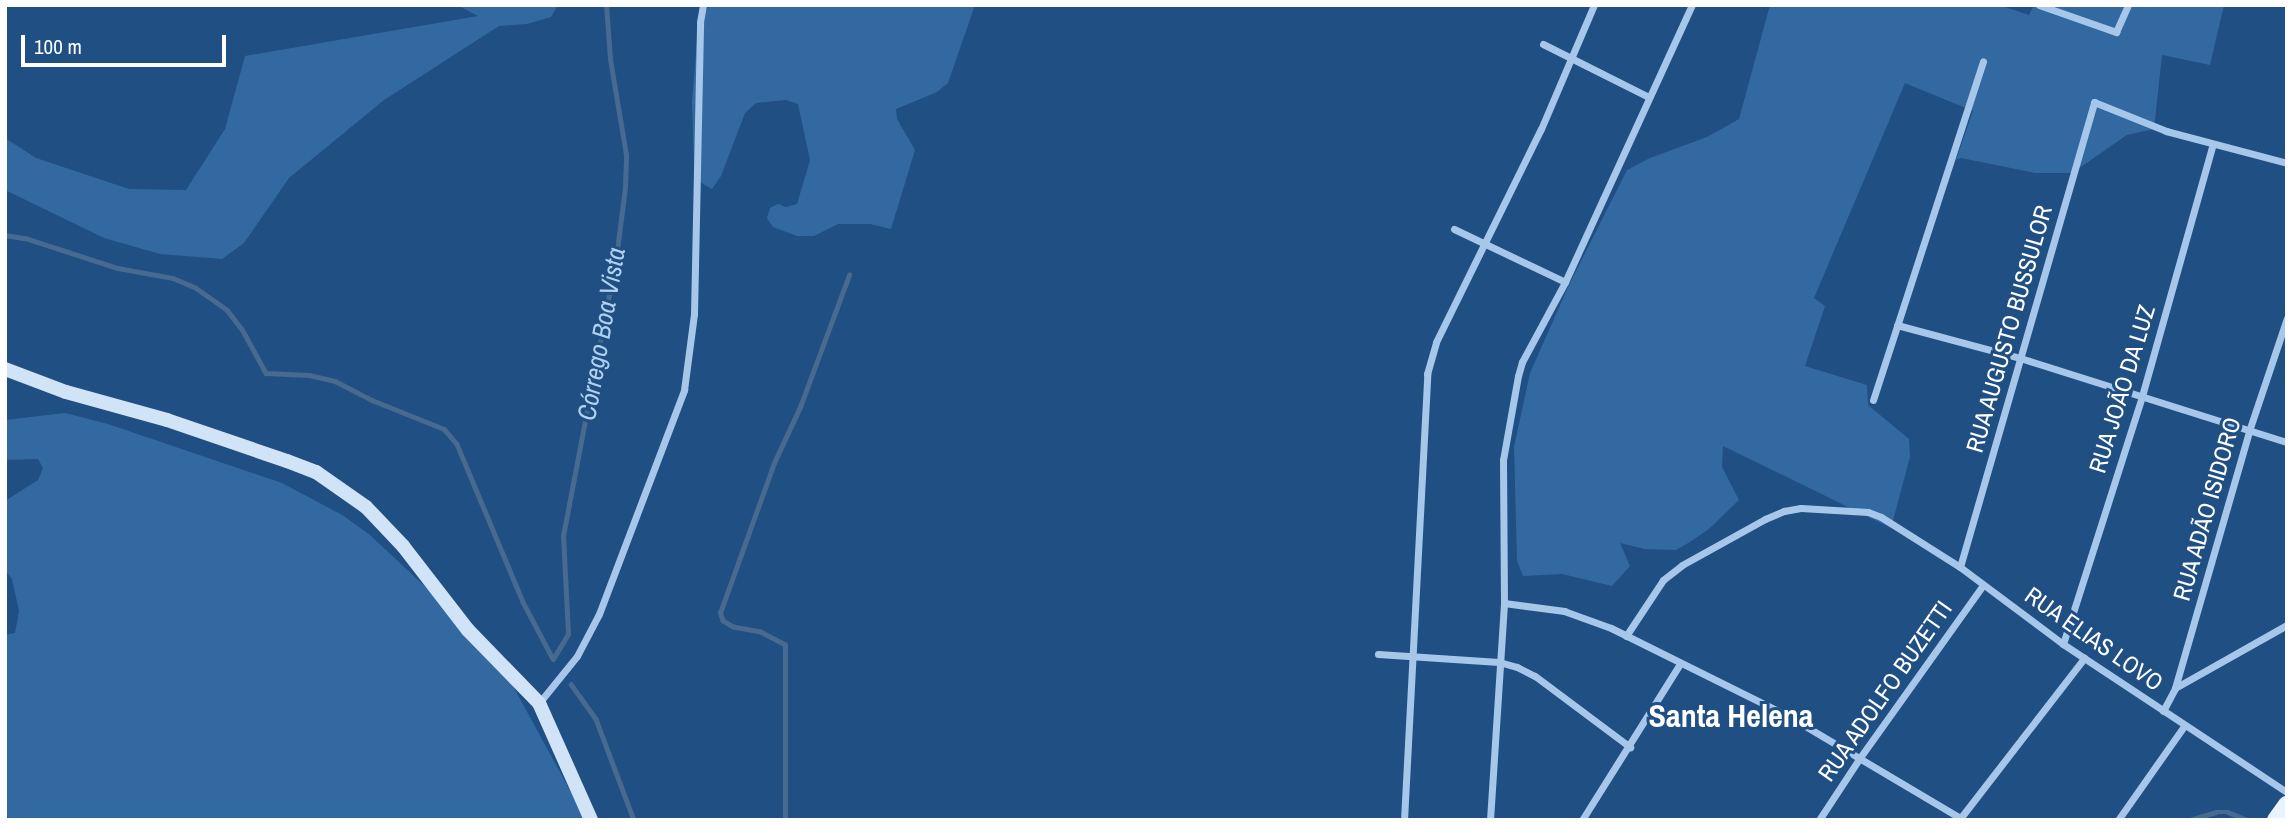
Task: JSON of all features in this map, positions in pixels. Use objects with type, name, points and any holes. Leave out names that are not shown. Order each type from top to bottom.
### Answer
[{"type":"street","points":[[539,703],[577,656],[599,614],[684,390],[694,314],[700,22],[703,5]]},
{"type":"street","points":[[1404,820],[1427,374],[1436,342],[1573,58],[1594,5]]},
{"type":"street","points":[[1490,820],[1504,603],[1503,460],[1522,362],[1565,282],[1692,5]]},
{"type":"street","points":[[2039,5],[2116,32],[2128,5]]},
{"type":"street","points":[[1542,44],[1649,97]]},
{"type":"street","points":[[1873,400],[1983,61]]},
{"type":"street","name":"RUA AUGUSTO BUSSULOR","points":[[1960,567],[2094,102],[2166,131],[2213,144]]},
{"type":"street","points":[[2213,144],[2287,163]]},
{"type":"street","name":"RUA JOÃO DA LUZ","points":[[2063,643],[2143,397],[2213,144]]},
{"type":"street","points":[[1454,229],[1565,282]]},
{"type":"street","name":"RUA ADÃO ISIDORO","points":[[2163,711],[2175,688],[2249,431],[2287,318]]},
{"type":"street","points":[[1897,325],[2020,358],[2287,442]]},
{"type":"street","points":[[5,369],[66,392],[203,432],[287,461],[324,478],[366,507],[403,546],[468,630],[539,703],[591,820]]},
{"type":"street","name":"RUA ELIAS LOVO","points":[[1626,636],[1663,580],[1682,565],[1774,515],[1801,508],[1868,512],[1881,517],[1960,567],[2084,658],[2184,726],[2283,806]]},
{"type":"street","name":"RUA ADOLFO BUZETTI","points":[[1819,820],[1859,759],[1983,585]]},
{"type":"street","points":[[1504,603],[1564,611],[1626,636],[1790,717],[1959,819],[2084,658]]},
{"type":"street","points":[[2175,688],[2287,625]]},
{"type":"street","points":[[1378,654],[1499,662],[1535,676],[1630,747]]},
{"type":"street","points":[[1582,820],[1680,664]]},
{"type":"street","points":[[2119,820],[2184,726]]},
{"type":"shaded area","points":[[457,5],[558,5],[551,17],[527,24],[499,26],[384,100],[289,178],[244,243],[222,259],[160,254],[104,238],[5,190],[5,138],[36,158],[129,189],[186,190],[225,129],[245,56],[478,16]]},
{"type":"shaded area","points":[[709,5],[975,5],[948,83],[937,92],[896,109],[897,119],[915,150],[891,229],[870,224],[838,224],[814,236],[797,236],[773,227],[767,218],[770,208],[778,204],[786,207],[797,204],[810,160],[798,104],[786,100],[756,103],[745,113],[721,176],[712,189],[698,181],[694,167],[692,101],[698,28]]},
{"type":"shaded area","points":[[1770,5],[1999,5],[2029,15],[2034,5],[2224,5],[2210,65],[2162,55],[2154,129],[2127,135],[2072,173],[2035,173],[1961,158],[1956,160],[1973,111],[1905,83],[1814,298],[1825,306],[1805,366],[1867,385],[1868,405],[1909,439],[1910,457],[1891,528],[1723,446],[1722,467],[1739,500],[1710,528],[1690,542],[1676,550],[1645,549],[1620,543],[1630,566],[1612,586],[1562,574],[1523,576],[1517,561],[1514,447],[1530,373],[1569,285],[1627,170],[1650,158],[1707,137],[1739,119]]},
{"type":"shaded area","points":[[65,413],[108,424],[282,483],[344,516],[370,535],[494,651],[586,820],[5,820],[5,635],[15,633],[19,611],[12,579],[5,570],[5,501],[38,480],[43,468],[38,459],[5,460],[5,420]]},
{"type":"waterway","points":[[5,235],[25,238],[118,268],[173,278],[196,288],[227,310],[242,329],[266,373],[309,375],[335,381],[372,400],[444,429],[457,444],[523,602],[553,659],[568,634],[563,536],[616,259],[625,187],[626,155],[610,59],[606,5]]},
{"type":"waterway","points":[[785,820],[785,645],[761,632],[733,627],[723,621],[720,613],[774,463],[800,407],[849,275]]},
{"type":"waterway","name":"Córrego Boa Vista","points":[[571,684],[596,719],[634,820]]},
{"type":"waterway","points":[[2190,820],[2216,812],[2228,812],[2247,820]]},
{"type":"district","name":"Santa Helena","points":[[1731,716]]}]
